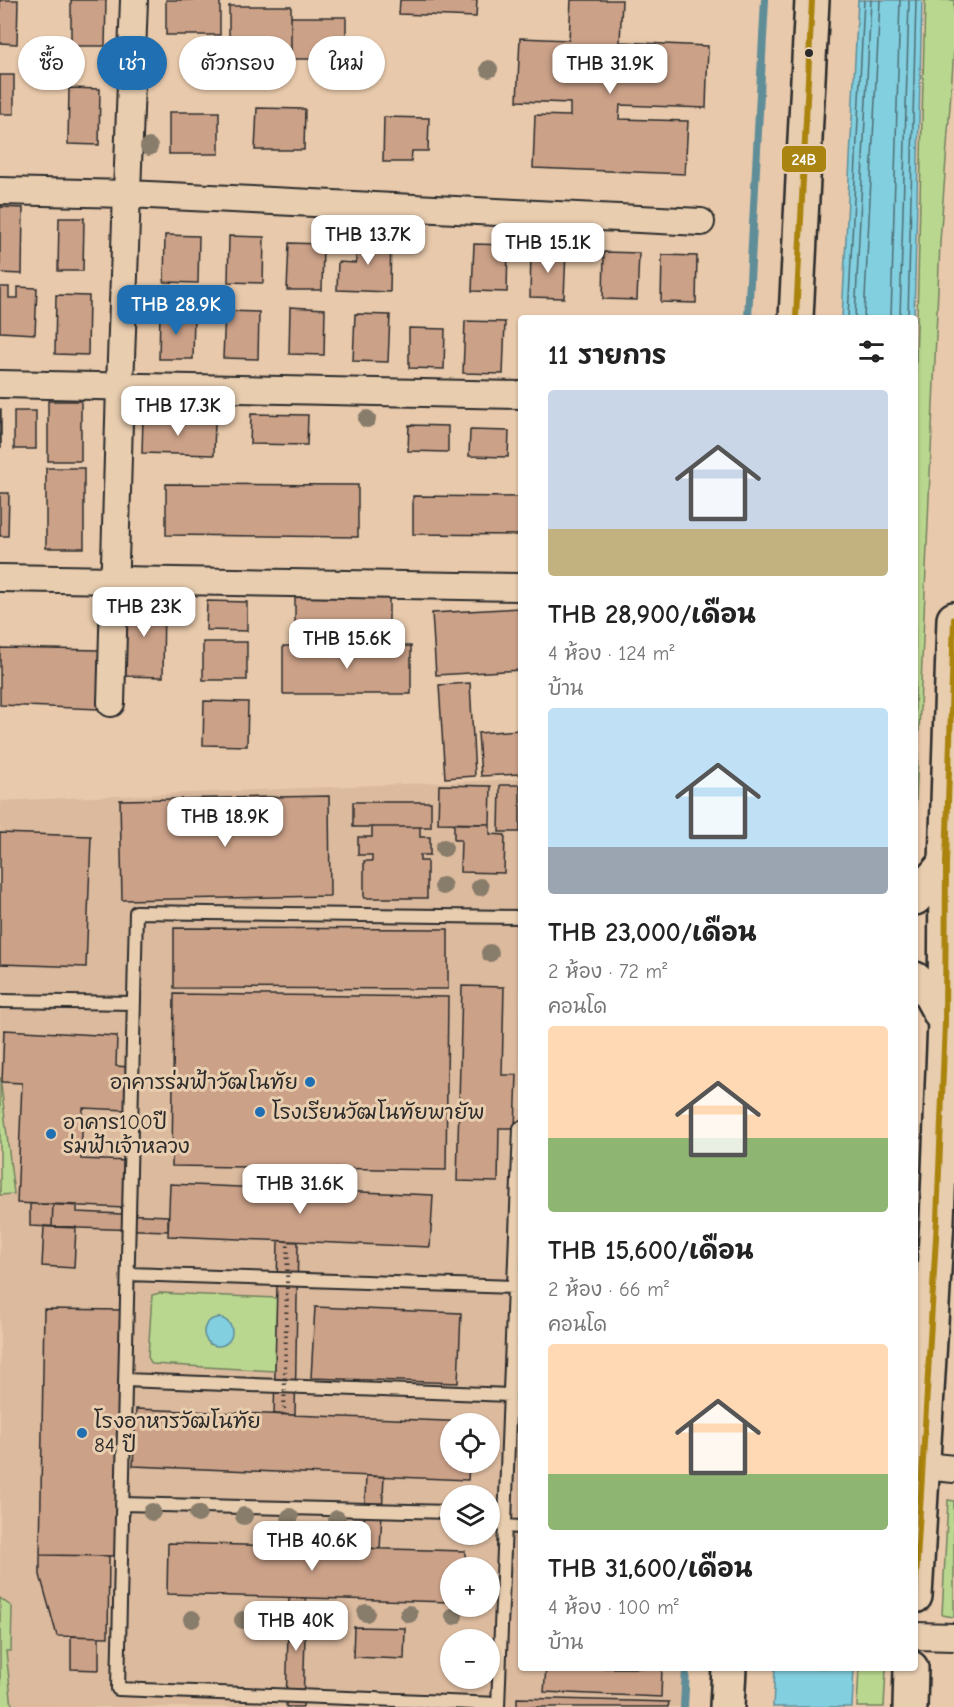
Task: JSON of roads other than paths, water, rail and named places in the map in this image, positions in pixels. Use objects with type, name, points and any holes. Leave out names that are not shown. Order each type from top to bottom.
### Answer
[{"type":"main road","points":[[796,315],[812,0]]},
{"type":"main road","points":[[918,1579],[938,1468],[945,1022],[950,937],[946,863],[954,619]]},
{"type":"main road","points":[[918,895],[946,863]]},
{"type":"main road","points":[[918,982],[928,991],[945,1022]]},
{"type":"main road","points":[[727,1707],[729,1671]]},
{"type":"main road","points":[[910,1707],[911,1671]]},
{"type":"street","points":[[111,703],[134,0]]},
{"type":"street","points":[[0,191],[128,194],[701,222]]},
{"type":"street","points":[[0,384],[518,395]]},
{"type":"street","points":[[0,578],[518,587]]},
{"type":"street","points":[[918,1636],[954,1637]]},
{"type":"lane","points":[[518,917],[136,912],[118,1689],[498,1705],[514,1287],[518,1238]]},
{"type":"lane","points":[[0,1001],[134,1003]]},
{"type":"lane","points":[[128,1274],[514,1287]]},
{"type":"lane","points":[[125,1380],[510,1395]]},
{"type":"lane","points":[[122,1504],[440,1512]]},
{"type":"lane","points":[[500,1518],[518,1526]]},
{"type":"water","points":[[858,0],[922,0],[914,315],[842,315]]},
{"type":"water","points":[[218,1318],[228,1322],[232,1332],[228,1342],[218,1346],[208,1342],[204,1332],[208,1322]]},
{"type":"water","points":[[775,1671],[854,1671],[852,1707],[773,1707]]},
{"type":"waterway","points":[[748,315],[765,0]]},
{"type":"waterway","points":[[684,1707],[686,1671]]},
{"type":"place","name":"อาคารร่มฟ้าวัฒโนทัย","points":[[310,1082]]},
{"type":"place","name":"โรงเรียนวัฒโนทัยพายัพ","points":[[260,1112]]},
{"type":"place","name":"อาคาร100ปี ร่มฟ้าเจ้าหลวง","points":[[51,1134]]},
{"type":"place","name":"โรงอาหารวัฒโนทัย 84 ปี","points":[[82,1433]]}]
